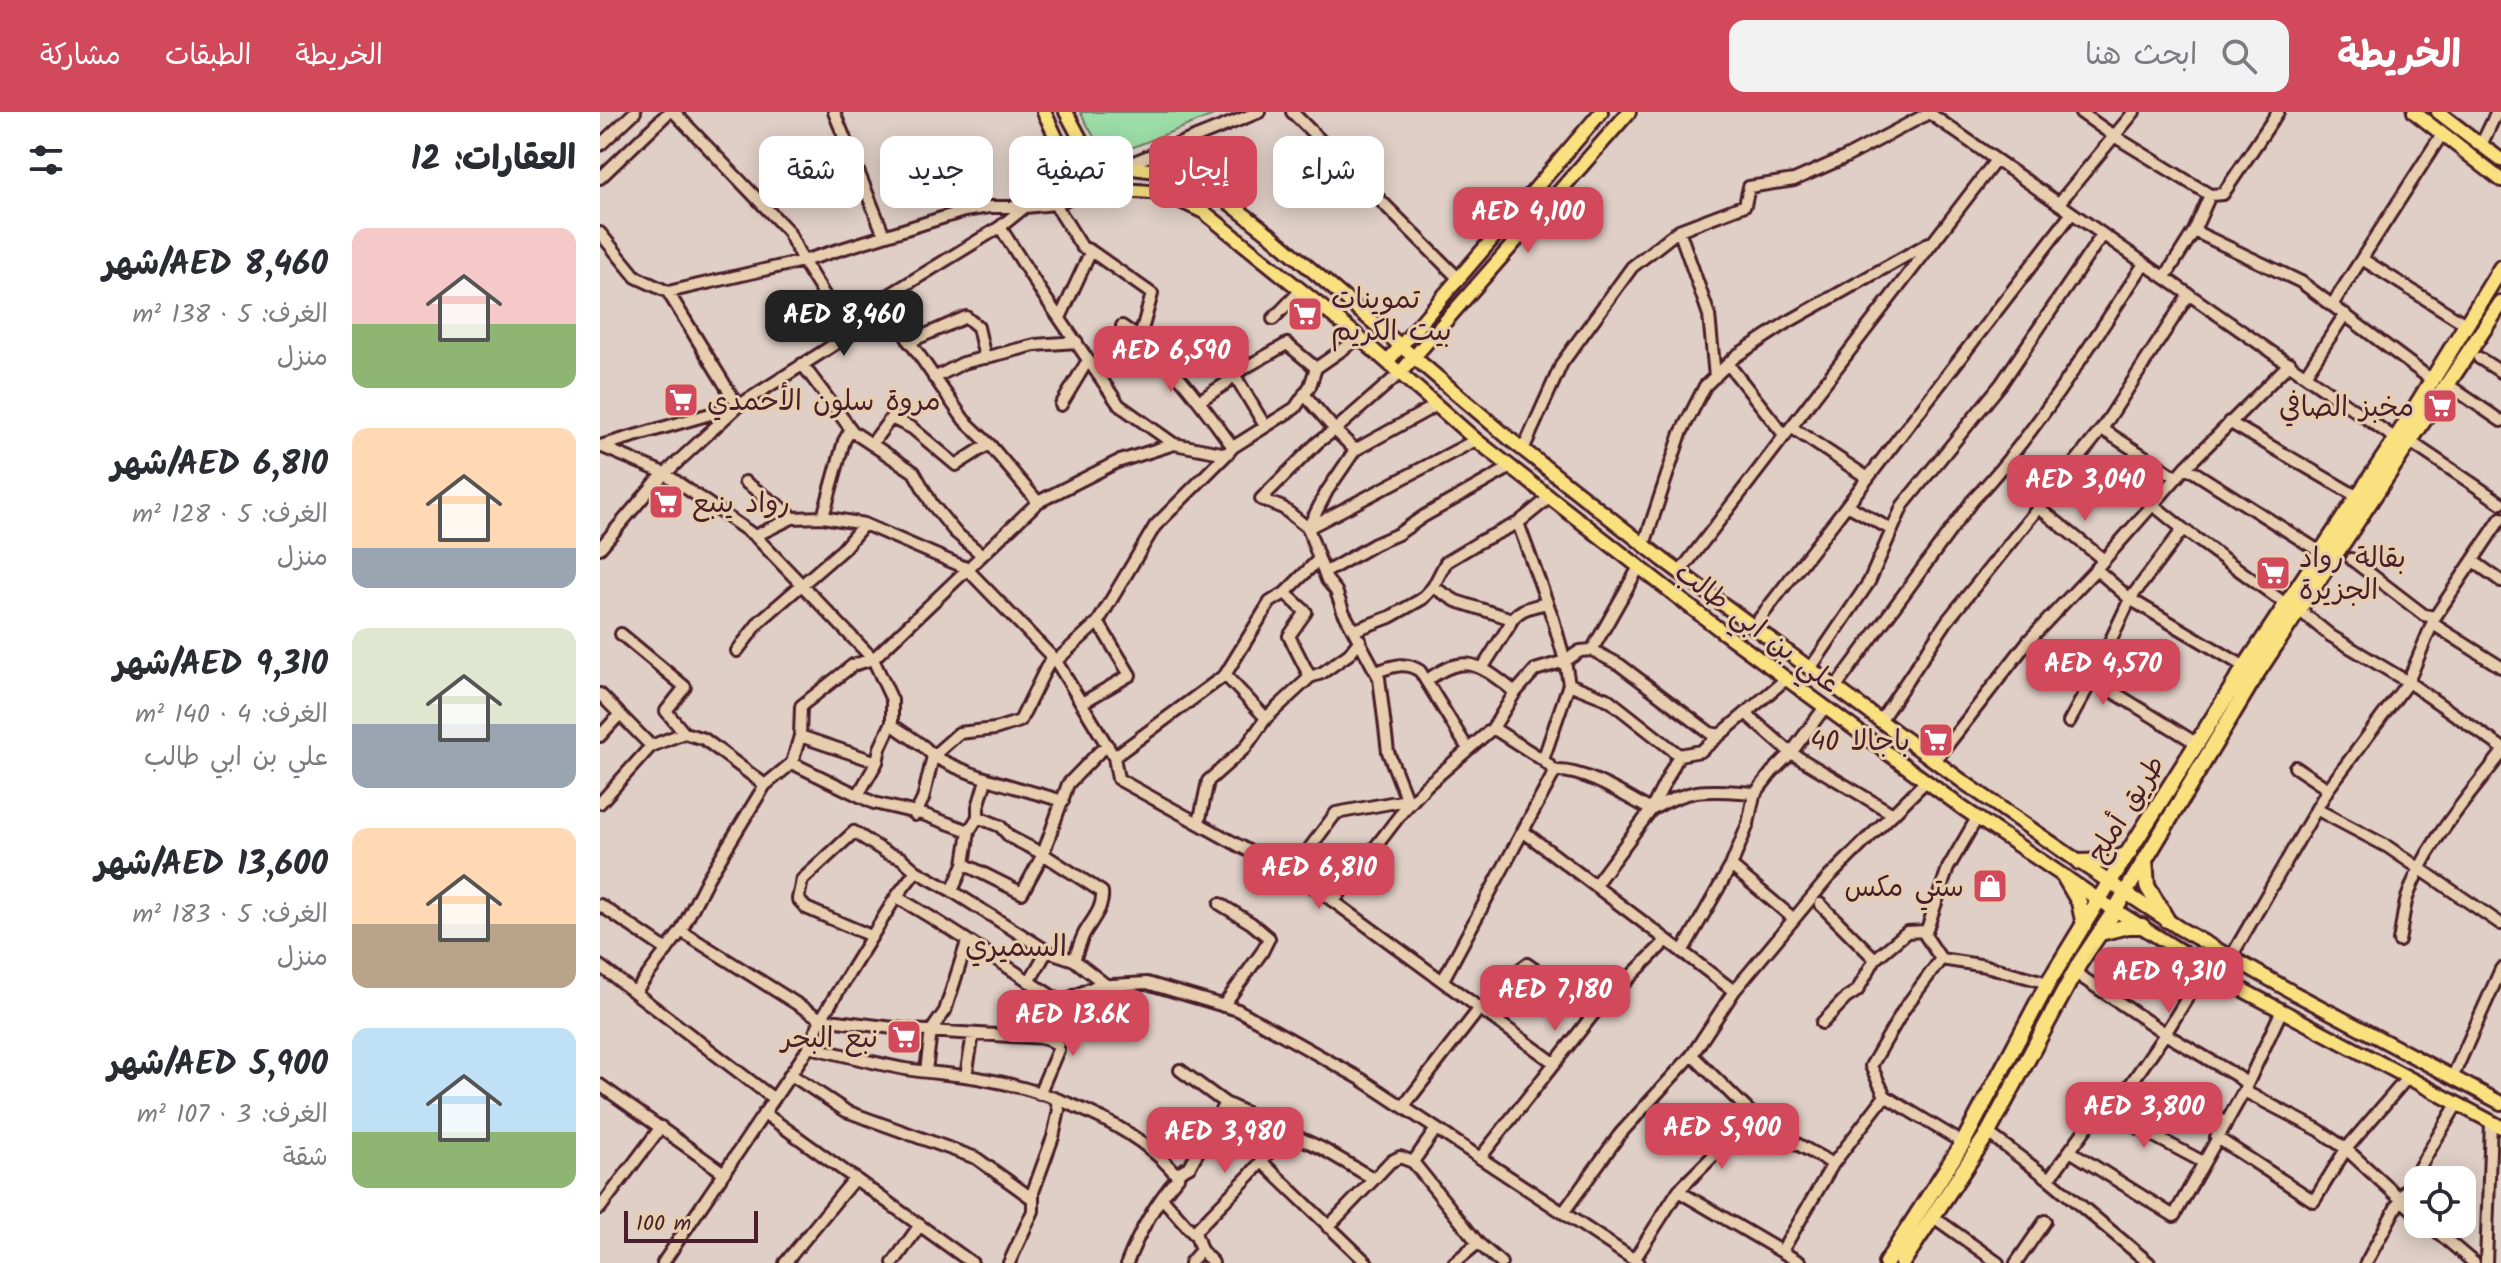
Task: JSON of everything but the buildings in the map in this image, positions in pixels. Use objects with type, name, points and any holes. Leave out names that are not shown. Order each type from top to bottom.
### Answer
[{"type":"highway","name":"طريق أملج","points":[[1886,1263],[1963,1143],[2048,983],[2109,883],[2245,667],[2293,607],[2403,440],[2432,380],[2501,268]]},
{"type":"highway","name":"طريق أملج","points":[[1902,1263],[1988,1133],[2074,972],[2115,910],[2249,687],[2322,553],[2358,497],[2447,384],[2501,303]]},
{"type":"highway","points":[[2079,862],[2112,861],[2130,853]]},
{"type":"highway","points":[[2145,860],[2147,886],[2167,920]]},
{"type":"highway","points":[[2065,878],[2079,902],[2084,925]]},
{"type":"highway","points":[[2100,933],[2142,926]]},
{"type":"main road","points":[[1044,112],[1057,136]]},
{"type":"main road","name":"علي بن ابي طالب","points":[[1066,112],[1080,136]]},
{"type":"main road","points":[[1387,362],[1601,112]]},
{"type":"main road","points":[[1399,374],[1629,112]]},
{"type":"main road","points":[[2414,112],[2501,180]]},
{"type":"main road","points":[[2438,112],[2501,160]]},
{"type":"main road","name":"علي بن ابي طالب","points":[[1133,169],[1166,172],[1219,195],[1273,237],[1523,450],[1644,545],[1935,761],[2109,883],[2294,993],[2501,1103]]},
{"type":"main road","name":"علي بن ابي طالب","points":[[1133,191],[1157,193],[1204,212],[1359,338],[1476,440],[1786,679],[1977,818],[2099,900],[2281,1012],[2496,1125]]},
{"type":"street","points":[[600,145],[635,112]]},
{"type":"street","points":[[600,178],[672,112],[788,231],[849,335]]},
{"type":"street","points":[[834,112],[884,235]]},
{"type":"street","points":[[1133,162],[1259,112]]},
{"type":"street","points":[[1292,112],[1458,278]]},
{"type":"street","points":[[2080,112],[2210,195],[2223,194],[2278,112]]},
{"type":"street","points":[[2059,203],[2134,112]]},
{"type":"street","points":[[2481,145],[2497,112]]},
{"type":"street","points":[[1523,450],[1562,363],[1632,267],[1679,230],[1745,205],[1749,187],[1794,180],[1846,157],[1929,113],[2144,264],[2501,503]]},
{"type":"street","points":[[2332,305],[2442,134]]},
{"type":"street","points":[[1680,572],[1996,160]]},
{"type":"street","points":[[2165,277],[2194,231],[2210,195]]},
{"type":"street","points":[[668,292],[803,261],[964,211],[1009,207]]},
{"type":"street","points":[[600,548],[664,473],[738,406],[849,335],[881,300],[1000,227],[1024,208]]},
{"type":"street","points":[[1058,208],[1082,247],[1152,294],[1140,337]]},
{"type":"street","points":[[1753,627],[2072,213]]},
{"type":"street","points":[[1000,227],[1119,405],[1174,444]]},
{"type":"street","points":[[1679,230],[1709,315],[1715,377]]},
{"type":"street","points":[[2194,231],[2301,282],[2432,380]]},
{"type":"street","points":[[600,233],[636,277],[668,292],[738,406]]},
{"type":"street","points":[[1810,669],[1869,582],[1903,505],[2001,384],[2102,235]]},
{"type":"street","points":[[1644,545],[1681,433],[1705,386],[1728,364],[1788,322],[1935,239]]},
{"type":"street","points":[[1060,318],[1091,251]]},
{"type":"street","points":[[2362,259],[2467,325]]},
{"type":"street","points":[[1835,688],[1972,501],[1995,476],[2041,414],[2144,264]]},
{"type":"street","points":[[1273,319],[1301,290]]},
{"type":"street","points":[[1880,721],[1947,621],[2102,429],[2189,294]]},
{"type":"street","points":[[881,300],[964,420],[989,444],[1038,502]]},
{"type":"street","points":[[2306,374],[2345,314]]},
{"type":"street","points":[[909,342],[966,317],[978,327],[985,358]]},
{"type":"street","points":[[1122,326],[1140,337],[1199,401],[1230,450]]},
{"type":"street","points":[[915,815],[923,799],[933,756],[959,733],[995,729],[1020,721],[1053,660],[1098,622],[1155,526],[1230,450],[1295,408],[1310,386],[1316,368],[1359,338]]},
{"type":"street","points":[[934,378],[963,363],[1035,345],[1077,342]]},
{"type":"street","points":[[1199,401],[1225,384],[1234,374],[1287,344],[1316,368]]},
{"type":"street","points":[[2479,358],[2501,372]]},
{"type":"street","points":[[1061,405],[1088,360]]},
{"type":"street","points":[[1935,761],[2029,640],[2099,566],[2176,477],[2290,363]]},
{"type":"street","points":[[802,364],[851,429],[914,472],[932,504],[955,532],[981,554]]},
{"type":"street","points":[[1728,364],[1788,431],[1868,478]]},
{"type":"street","points":[[1234,374],[1265,426]]},
{"type":"street","points":[[1399,374],[1318,442],[1261,499],[1283,508],[1308,528],[1327,580],[1336,591],[1343,611],[1379,678],[1388,752],[1405,806]]},
{"type":"street","points":[[2447,384],[2501,421]]},
{"type":"street","points":[[1304,394],[1355,450]]},
{"type":"street","points":[[600,446],[738,406]]},
{"type":"street","points":[[1308,528],[1327,491],[1355,450],[1435,406]]},
{"type":"street","points":[[873,442],[891,418],[912,428],[956,465],[989,444]]},
{"type":"street","points":[[2229,422],[2358,497]]},
{"type":"street","points":[[823,517],[844,441],[851,429]]},
{"type":"street","points":[[2102,429],[2176,477]]},
{"type":"street","points":[[1308,528],[1476,440]]},
{"type":"street","points":[[635,992],[681,931],[708,878],[765,785],[792,763],[800,736],[801,706],[853,665],[873,659],[1038,502],[1117,462],[1174,444],[1230,450]]},
{"type":"street","points":[[600,446],[664,473],[755,536],[873,659],[892,700],[891,724],[877,762],[858,795]]},
{"type":"street","points":[[1326,572],[1398,534],[1511,467]]},
{"type":"street","points":[[2186,467],[2322,553]]},
{"type":"street","points":[[745,482],[792,518]]},
{"type":"street","points":[[1199,823],[1208,781],[1245,748],[1266,718],[1310,677],[1322,673],[1349,654],[1357,635],[1422,599],[1433,587],[1446,562],[1518,523],[1550,497]]},
{"type":"street","points":[[2152,504],[2331,636],[2408,682],[2501,747]]},
{"type":"street","points":[[1847,505],[1892,530]]},
{"type":"street","points":[[2038,507],[2099,556],[2099,566],[2130,599],[2245,667]]},
{"type":"street","points":[[755,536],[792,518],[823,517],[864,524],[966,568],[1032,634],[1053,660],[1108,746],[1114,757],[1118,779],[1291,873],[1334,901],[1553,1062]]},
{"type":"street","points":[[2231,957],[2328,789],[2408,682],[2434,620],[2501,518]]},
{"type":"street","points":[[1518,523],[1547,603],[1569,684],[1543,760]]},
{"type":"street","points":[[737,651],[760,621],[843,549],[864,524]]},
{"type":"street","points":[[2069,722],[2130,599],[2183,529]]},
{"type":"street","points":[[1114,757],[1225,675],[1270,602],[1285,593],[1319,559]]},
{"type":"street","points":[[2351,559],[2424,615],[2501,667]]},
{"type":"street","points":[[2473,561],[2501,581]]},
{"type":"street","points":[[1592,650],[1639,567]]},
{"type":"street","points":[[1433,587],[1456,601],[1512,619]]},
{"type":"street","points":[[1285,593],[1306,612],[1289,636],[1310,677]]},
{"type":"street","points":[[1483,667],[1512,619],[1524,608],[1547,603]]},
{"type":"street","points":[[1082,703],[1130,675],[1098,622]]},
{"type":"street","points":[[621,634],[685,687],[666,711],[684,733],[714,745],[765,785]]},
{"type":"street","points":[[2029,640],[2196,743]]},
{"type":"street","points":[[1334,901],[1405,806],[1493,728],[1514,694],[1535,670],[1565,661],[1580,651],[1592,650],[1620,665],[1710,733],[1720,735]]},
{"type":"street","points":[[1426,681],[1459,663],[1483,667],[1514,694]]},
{"type":"street","points":[[1376,672],[1399,664],[1410,665],[1420,671],[1468,749]]},
{"type":"street","points":[[1225,675],[1266,718]]},
{"type":"street","points":[[1569,684],[1609,700],[1679,755],[1701,751],[1786,679]]},
{"type":"street","points":[[600,694],[651,746]]},
{"type":"street","points":[[1682,952],[1731,866],[1748,824],[1756,793],[1825,707]]},
{"type":"street","points":[[600,736],[620,714]]},
{"type":"street","points":[[1751,718],[1791,753],[1893,814]]},
{"type":"street","points":[[891,724],[933,756],[986,780],[1063,801]]},
{"type":"street","points":[[1493,728],[1555,771],[1581,776],[1651,810]]},
{"type":"street","points":[[600,803],[651,746],[684,733]]},
{"type":"street","points":[[800,736],[877,762]]},
{"type":"street","points":[[964,864],[1022,893],[1043,854],[1068,784],[1108,746]]},
{"type":"street","points":[[2399,941],[2407,900],[2420,868],[2436,840],[2501,754]]},
{"type":"street","points":[[1595,885],[1651,810],[1679,755]]},
{"type":"street","points":[[792,763],[874,803],[925,815],[969,831]]},
{"type":"street","points":[[2295,767],[2328,789]]},
{"type":"street","points":[[1443,980],[1555,771]]},
{"type":"street","points":[[952,891],[964,864],[969,831],[978,817],[986,780]]},
{"type":"street","points":[[1563,1213],[1620,1134],[1692,1055],[1734,991],[1828,878],[1926,781]]},
{"type":"street","points":[[1651,810],[1675,796],[1701,790],[1756,793]]},
{"type":"street","points":[[1291,873],[1336,813],[1405,806]]},
{"type":"street","points":[[2318,810],[2388,847],[2501,924]]},
{"type":"street","points":[[978,817],[1000,826],[1010,837],[1102,892],[1103,900],[1074,960]]},
{"type":"street","points":[[1977,818],[1948,868],[1925,935],[1941,959],[1986,966],[2048,983]]},
{"type":"street","points":[[871,936],[806,908],[798,899],[802,880],[854,832],[887,853],[901,858],[916,871],[1047,951],[1074,960],[1106,985]]},
{"type":"street","points":[[1524,832],[1734,991]]},
{"type":"street","points":[[1731,866],[1794,919]]},
{"type":"street","points":[[663,1263],[809,1047],[821,1019],[871,936],[916,871]]},
{"type":"street","points":[[896,897],[937,919],[967,942],[1061,1002]]},
{"type":"street","points":[[1220,904],[1269,938],[1223,1006]]},
{"type":"street","points":[[1820,904],[1875,959]]},
{"type":"street","points":[[600,905],[667,950]]},
{"type":"street","points":[[681,931],[821,1019],[931,1031],[1046,1038],[1058,1045],[1058,1050],[1039,1094]]},
{"type":"street","points":[[1822,1023],[1857,991],[1875,959],[1907,932],[1926,931]]},
{"type":"street","points":[[1480,1158],[1595,1012],[1667,940]]},
{"type":"street","points":[[926,1071],[931,1031],[945,1011],[967,942]]},
{"type":"street","points":[[1029,982],[1047,951]]},
{"type":"street","points":[[1941,959],[1904,1009],[1871,1066],[1885,1096],[1963,1143]]},
{"type":"street","points":[[1403,1107],[1483,1010],[1527,964],[1595,1012]]},
{"type":"street","points":[[600,966],[774,1099]]},
{"type":"street","points":[[2049,1179],[2101,1108],[2130,1085],[2206,967]]},
{"type":"street","points":[[2453,1076],[2501,969]]},
{"type":"street","points":[[2074,972],[2165,1034],[2237,1076],[2246,1088],[2319,1130],[2346,1149],[2404,1203]]},
{"type":"street","points":[[1046,1038],[1061,1002],[1096,986],[1147,983],[1238,1010],[1361,1079],[1636,1262],[1678,1191],[1735,1134],[1763,1125]]},
{"type":"street","points":[[2070,1151],[2174,1216],[2246,1088],[2281,1012]]},
{"type":"street","points":[[966,1076],[973,1034]]},
{"type":"street","points":[[809,1047],[905,1069],[966,1076],[1039,1094],[1130,1133],[1178,1177],[1146,1219],[1127,1263]]},
{"type":"street","points":[[1692,1055],[1763,1125],[1833,1164]]},
{"type":"street","points":[[1180,1070],[1225,1103],[1287,1131],[1374,1179]]},
{"type":"street","points":[[790,1074],[846,1111],[976,1158],[1033,1199]]},
{"type":"street","points":[[2216,1137],[2314,1201],[2346,1149],[2407,1078]]},
{"type":"street","points":[[600,1085],[724,1173]]},
{"type":"street","points":[[2130,1085],[2226,1122]]},
{"type":"street","points":[[1782,1251],[1833,1164],[1885,1096]]},
{"type":"street","points":[[1009,1263],[1033,1211],[1033,1192],[1053,1137],[1059,1110],[1056,1100]]},
{"type":"street","points":[[1176,1174],[1190,1166],[1225,1103]]},
{"type":"street","points":[[2366,1263],[2457,1104]]},
{"type":"street","points":[[2101,1108],[2203,1162]]},
{"type":"street","points":[[764,1113],[972,1263]]},
{"type":"street","points":[[2486,1263],[2496,1125]]},
{"type":"street","points":[[601,1205],[661,1127]]},
{"type":"street","points":[[1413,1162],[1436,1129]]},
{"type":"street","points":[[1193,1233],[1287,1131]]},
{"type":"street","points":[[1988,1133],[2049,1179],[2149,1263]]},
{"type":"street","points":[[1328,1227],[1390,1162],[1400,1157],[1413,1162],[1478,1243],[1501,1263]]},
{"type":"street","points":[[1261,1161],[1367,1263]]},
{"type":"street","points":[[785,1263],[855,1178]]},
{"type":"street","points":[[1678,1191],[1801,1263]]},
{"type":"street","points":[[1163,1199],[1193,1233],[1201,1250],[1213,1263]]},
{"type":"street","points":[[1932,1216],[1998,1263]]},
{"type":"street","points":[[2016,1263],[2045,1221]]},
{"type":"street","points":[[893,1263],[920,1225]]},
{"type":"street","points":[[2445,1238],[2474,1263]]},
{"type":"street","points":[[1454,1263],[1478,1243]]},
{"type":"street","points":[[1190,1263],[1201,1250]]},
{"type":"street","points":[[2374,1252],[2384,1263]]},
{"type":"green space","points":[[1080,112],[1221,112],[1161,136],[1149,136],[1149,141],[1133,147],[1133,136],[1094,136]]},
{"type":"place","name":"تموينات بيت الكريم","points":[[1305,314]]},
{"type":"place","name":"مروة سلون الأحمدي","points":[[681,400]]},
{"type":"place","name":"مخبز الصافي","points":[[2440,406]]},
{"type":"place","name":"رواد ينبع","points":[[666,502]]},
{"type":"place","name":"بقالة رواد الجزيرة","points":[[2273,573]]},
{"type":"place","name":"باجالا 40","points":[[1936,740]]},
{"type":"place","name":"ستي مكس","points":[[1990,886]]},
{"type":"place","name":"نبع البحر","points":[[904,1037]]},
{"type":"district","name":"السميري","points":[[1016,946]]}]
